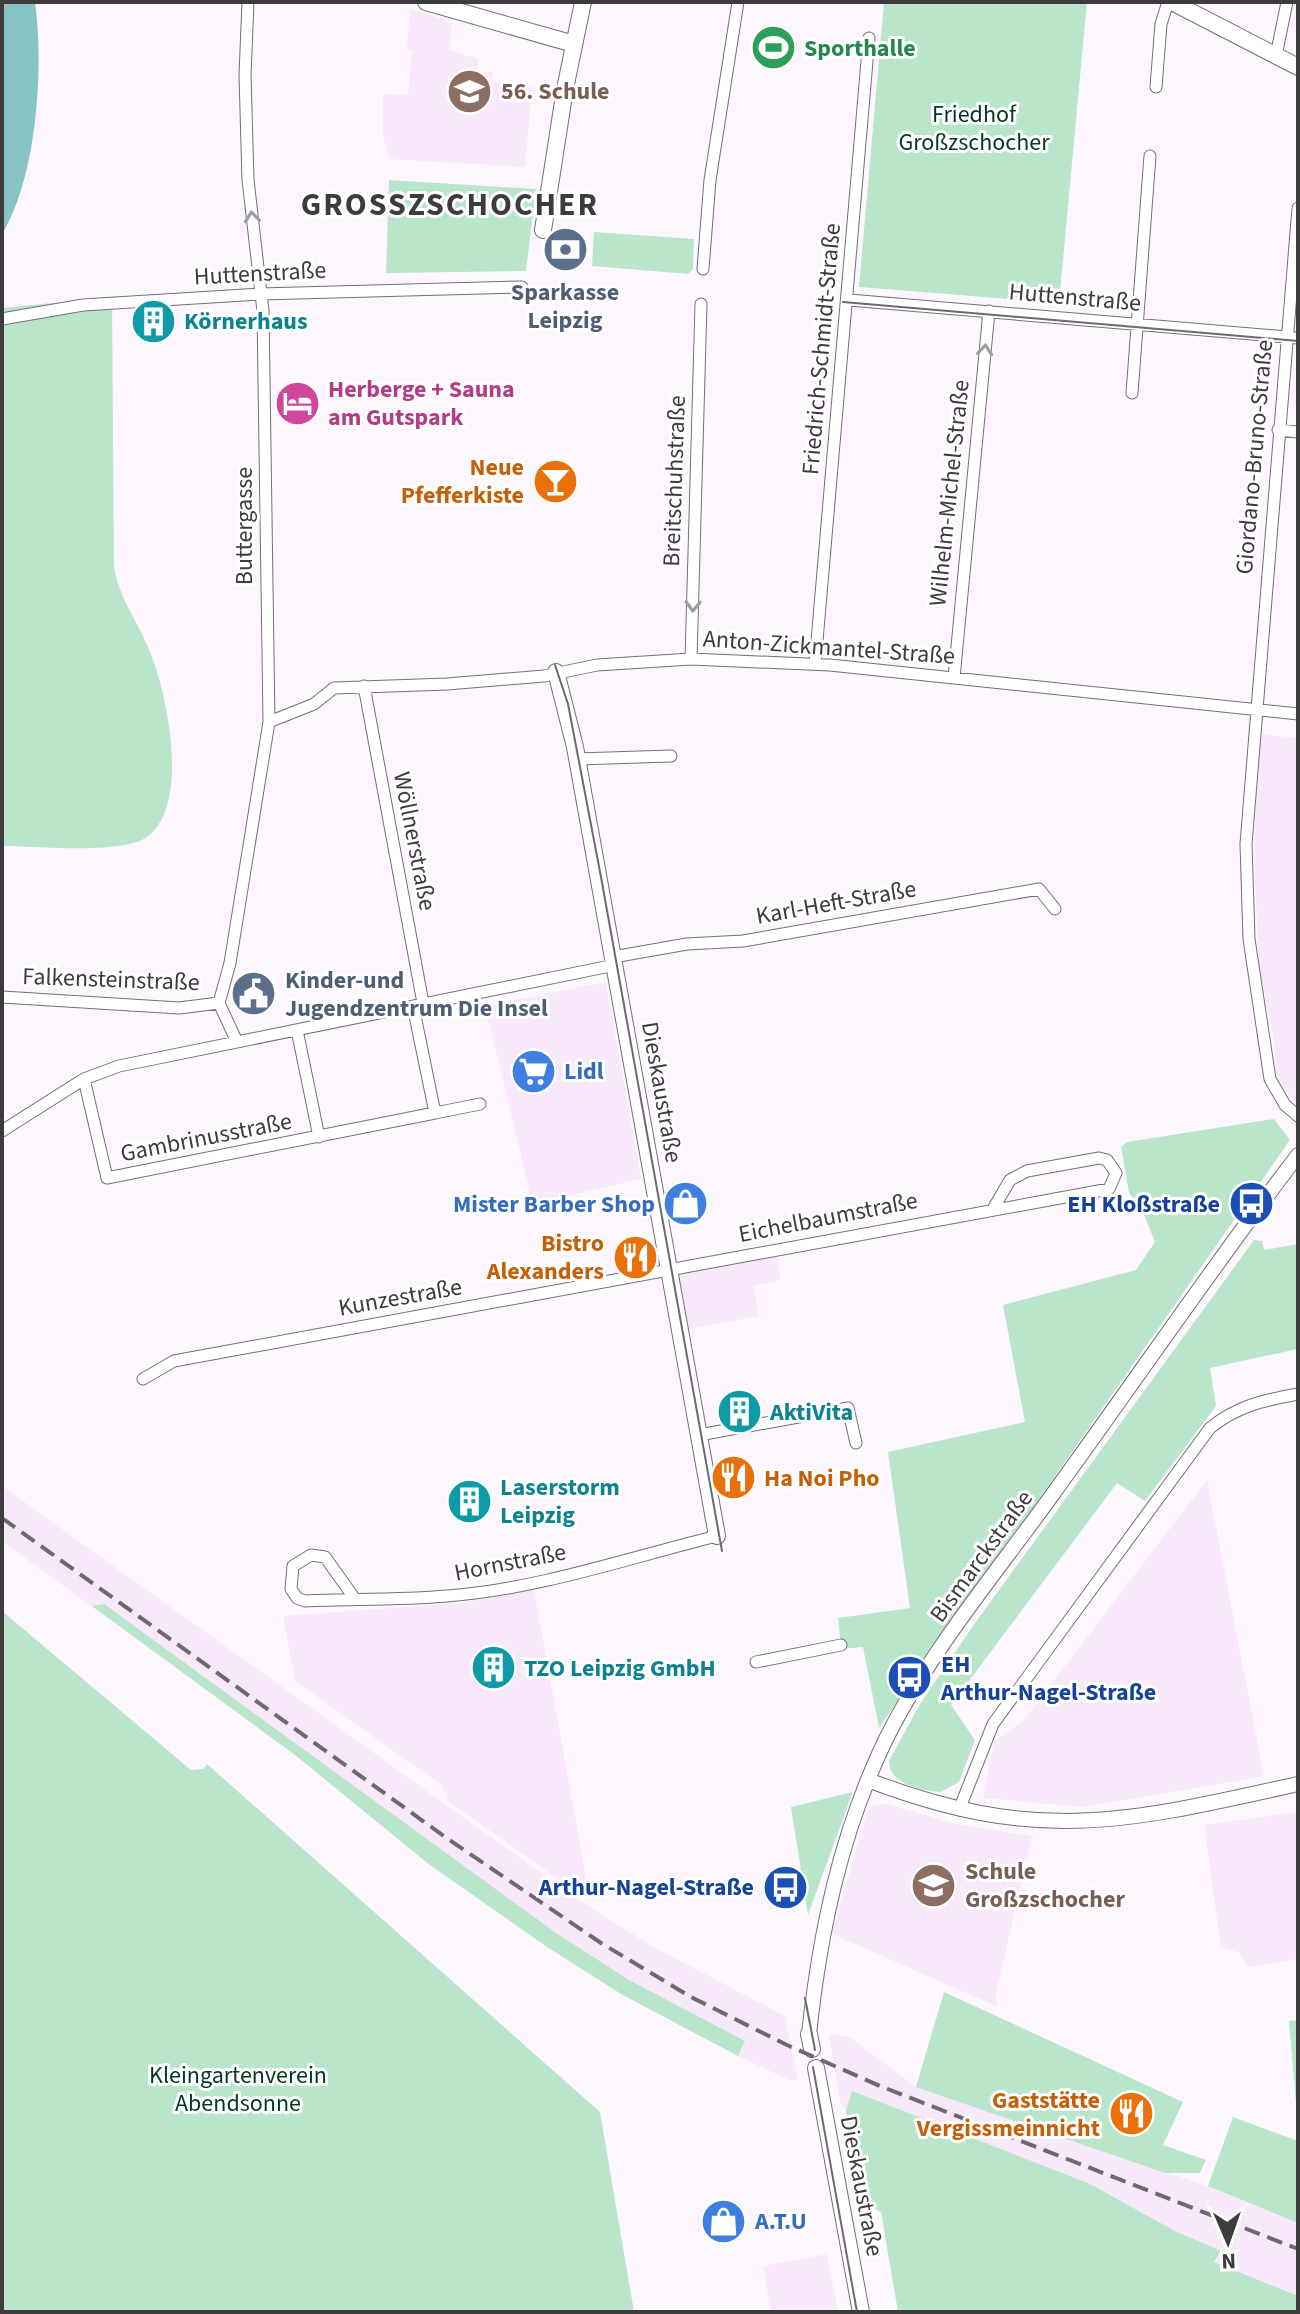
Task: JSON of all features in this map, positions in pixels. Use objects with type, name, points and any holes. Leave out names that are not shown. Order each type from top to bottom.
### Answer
[{"type":"main road","points":[[426,2],[574,44]]},
{"type":"main road","points":[[543,230],[583,2]]},
{"type":"main road","points":[[1170,2],[1298,67]]},
{"type":"main road","name":"Dieskaustraße","points":[[556,672],[577,759],[717,1536]]},
{"type":"main road","name":"Dieskaustraße","points":[[816,2068],[861,2312]]},
{"type":"street","name":"Buttergasse","points":[[219,1003],[236,932],[269,722],[266,408],[260,294],[248,180],[245,75],[248,2]]},
{"type":"street","points":[[703,269],[710,180],[738,2]]},
{"type":"street","points":[[1156,87],[1161,24],[1170,2]]},
{"type":"street","points":[[1276,56],[1287,2]]},
{"type":"street","name":"Friedrich-Schmidt-Straße","points":[[815,664],[849,300],[869,38]]},
{"type":"street","points":[[1132,393],[1150,156]]},
{"type":"street","name":"Giordano-Bruno-Straße","points":[[1298,208],[1292,338],[1278,430],[1246,844],[1249,939],[1270,1079],[1285,1105],[1298,1116]]},
{"type":"street","name":"Huttenstraße","points":[[2,319],[83,305],[260,294],[522,287]]},
{"type":"street","name":"Huttenstraße","points":[[849,300],[1292,338]]},
{"type":"street","name":"Breitschuhstraße","points":[[691,659],[701,304]]},
{"type":"street","name":"Wilhelm-Michel-Straße","points":[[954,678],[989,311]]},
{"type":"street","points":[[1278,430],[1298,432]]},
{"type":"street","name":"Anton-Zickmantel-Straße","points":[[269,722],[314,704],[334,688],[447,684],[597,665],[691,659],[815,664],[1298,714]]},
{"type":"street","name":"Wöllnerstraße","points":[[364,686],[418,1004]]},
{"type":"street","points":[[577,759],[671,756]]},
{"type":"street","name":"Karl-Heft-Straße","points":[[614,961],[687,944],[743,941],[1039,889],[1055,909]]},
{"type":"street","points":[[2,1131],[84,1079],[119,1066],[614,961]]},
{"type":"street","name":"Falkensteinstraße","points":[[2,997],[189,1008],[219,1003]]},
{"type":"street","points":[[219,1003],[237,1042]]},
{"type":"street","points":[[418,1004],[435,1113]]},
{"type":"street","name":"Gambrinusstraße","points":[[297,1030],[319,1137]]},
{"type":"street","name":"Gambrinusstraße","points":[[84,1079],[107,1178],[480,1104]]},
{"type":"street","name":"Bismarckstraße","points":[[811,2042],[820,1937],[829,1898],[868,1780],[885,1741],[953,1630],[1298,1155]]},
{"type":"street","name":"Eichelbaumstraße","points":[[670,1270],[1109,1189],[1116,1173],[1107,1160],[1099,1158],[1027,1171],[1010,1180],[993,1209]]},
{"type":"street","name":"Kunzestraße","points":[[143,1379],[174,1361],[670,1270]]},
{"type":"street","points":[[959,1810],[993,1724],[1210,1428],[1228,1414],[1256,1401],[1298,1394]]},
{"type":"street","points":[[699,1435],[848,1408],[856,1443]]},
{"type":"street","name":"Hornstraße","points":[[355,1599],[325,1557],[311,1555],[293,1566],[290,1576],[297,1598],[355,1599],[448,1596],[540,1581],[717,1536]]},
{"type":"street","points":[[756,1662],[841,1645]]},
{"type":"street","points":[[868,1780],[959,1810],[1036,1822],[1113,1821],[1191,1809],[1298,1784]]},
{"type":"shaded area","name":"56. Schule","points":[[410,9],[452,22],[450,50],[478,59],[477,71],[493,72],[492,81],[532,87],[525,167],[389,159],[383,137],[383,94],[408,95],[412,51],[407,48]]},
{"type":"shaded area","points":[[1258,734],[1298,738],[1298,1103],[1278,1084],[1273,1035],[1259,965],[1254,864]]},
{"type":"shaded area","points":[[606,982],[641,1179],[533,1204],[485,1006]]},
{"type":"shaded area","points":[[775,1250],[781,1280],[754,1286],[759,1316],[687,1329],[676,1268]]},
{"type":"shaded area","points":[[1207,1480],[1264,1776],[1084,1807],[983,1798],[994,1741],[1023,1721]]},
{"type":"shaded area","points":[[2,1486],[579,1900],[650,1945],[785,2016],[798,2080],[791,2081],[738,2056],[621,1994],[430,1865],[295,1755],[2,1541]]},
{"type":"shaded area","points":[[534,1590],[586,1877],[577,1892],[447,1801],[443,1786],[295,1681],[283,1616],[459,1603]]},
{"type":"shaded area","name":"Schule Großzschocher","points":[[887,1804],[952,1823],[1032,1836],[995,1998],[998,2007],[832,1934],[867,1812],[873,1805]]},
{"type":"shaded area","points":[[1298,1812],[1298,1959],[1248,1967],[1238,1952],[1221,1947],[1204,1825]]},
{"type":"shaded area","points":[[829,2036],[849,2037],[916,2087],[1208,2186],[1298,2223],[1298,2296],[1213,2262],[1039,2181],[846,2111],[840,2101]]},
{"type":"shaded area","points":[[827,2254],[838,2312],[771,2312],[763,2266]]},
{"type":"green space","name":"Friedhof Großzschocher","points":[[884,2],[1087,2],[1059,303],[859,287]]},
{"type":"green space","points":[[389,180],[536,189],[526,271],[386,273]]},
{"type":"green space","points":[[594,232],[694,239],[693,269],[688,274],[592,266]]},
{"type":"green space","points":[[112,297],[114,568],[122,593],[152,657],[164,698],[172,751],[168,802],[160,822],[147,837],[135,843],[99,848],[2,846],[2,308]]},
{"type":"green space","points":[[1274,1119],[1290,1140],[879,1728],[863,1647],[841,1649],[838,1618],[910,1608],[888,1452],[1025,1422],[1003,1305],[1136,1270],[1155,1242],[1143,1212],[1129,1193],[1121,1147],[1127,1142]]},
{"type":"green space","points":[[1254,1240],[1262,1241],[1264,1250],[1298,1244],[1298,1349],[1210,1368],[1216,1406],[1145,1501],[1117,1483],[951,1705],[975,1740],[959,1782],[941,1792],[916,1788],[900,1781],[890,1769],[889,1761],[920,1704],[975,1623]]},
{"type":"green space","points":[[104,1604],[556,1933],[629,1980],[745,2041],[738,2056],[621,1994],[547,1947],[430,1865],[295,1755],[92,1606]]},
{"type":"green space","name":"Kleingartenverein Abendsonne","points":[[2,1611],[191,1770],[203,1769],[207,1764],[600,2112],[634,2312],[2,2312]]},
{"type":"green space","points":[[853,1792],[848,1805],[808,1915],[791,1807]]},
{"type":"green space","points":[[944,1992],[1183,2102],[1163,2145],[1206,2160],[1200,2173],[1165,2173],[916,2087]]},
{"type":"green space","points":[[1298,2020],[1298,2126],[1289,2021]]},
{"type":"green space","points":[[852,2091],[1090,2184],[1175,2231],[1221,2251],[1214,2262],[1298,2296],[1298,2312],[898,2312],[881,2212],[862,2210],[846,2111]]},
{"type":"green space","points":[[1233,2117],[1298,2141],[1298,2223],[1208,2186]]},
{"type":"water","points":[[2,2],[35,2],[39,58],[30,153],[14,210],[2,234]]},
{"type":"tram line","points":[[843,302],[1298,341]]},
{"type":"tram line","points":[[555,665],[568,704],[601,877],[722,1551]]},
{"type":"tram line","points":[[805,1998],[815,2050]]},
{"type":"tram line","points":[[813,2067],[857,2312]]},
{"type":"railway","points":[[2,1518],[448,1839],[601,1943],[691,1997],[787,2045],[880,2086],[1298,2249]]},
{"type":"place","name":"Sporthalle","points":[[773,48]]},
{"type":"place","name":"56. Schule","points":[[470,91]]},
{"type":"place","name":"Sparkasse Leipzig","points":[[565,250]]},
{"type":"place","name":"Körnerhaus","points":[[153,321]]},
{"type":"place","name":"Herberge + Sauna am Gutspark","points":[[297,403]]},
{"type":"place","name":"Neue Pfefferkiste","points":[[555,481]]},
{"type":"place","name":"Kinder-und Jugendzentrum Die Insel","points":[[254,994]]},
{"type":"place","name":"Lidl","points":[[533,1071]]},
{"type":"place","name":"Mister Barber Shop","points":[[686,1204]]},
{"type":"place","name":"EH Kloßstraße","points":[[1251,1204]]},
{"type":"place","name":"Bistro Alexanders","points":[[635,1257]]},
{"type":"place","name":"AktiVita","points":[[739,1412]]},
{"type":"place","name":"Ha Noi Pho","points":[[733,1478]]},
{"type":"place","name":"Laserstorm Leipzig","points":[[469,1501]]},
{"type":"place","name":"TZO Leipzig GmbH","points":[[493,1668]]},
{"type":"place","name":"EH Arthur-Nagel-Straße","points":[[910,1678]]},
{"type":"place","name":"Schule Großzschocher","points":[[934,1885]]},
{"type":"place","name":"Arthur-Nagel-Straße","points":[[785,1887]]},
{"type":"place","name":"Gaststätte Vergissmeinnicht","points":[[1131,2114]]},
{"type":"place","name":"A.T.U","points":[[724,2221]]},
{"type":"district","name":"GROSSZSCHOCHER","points":[[450,204]]}]
